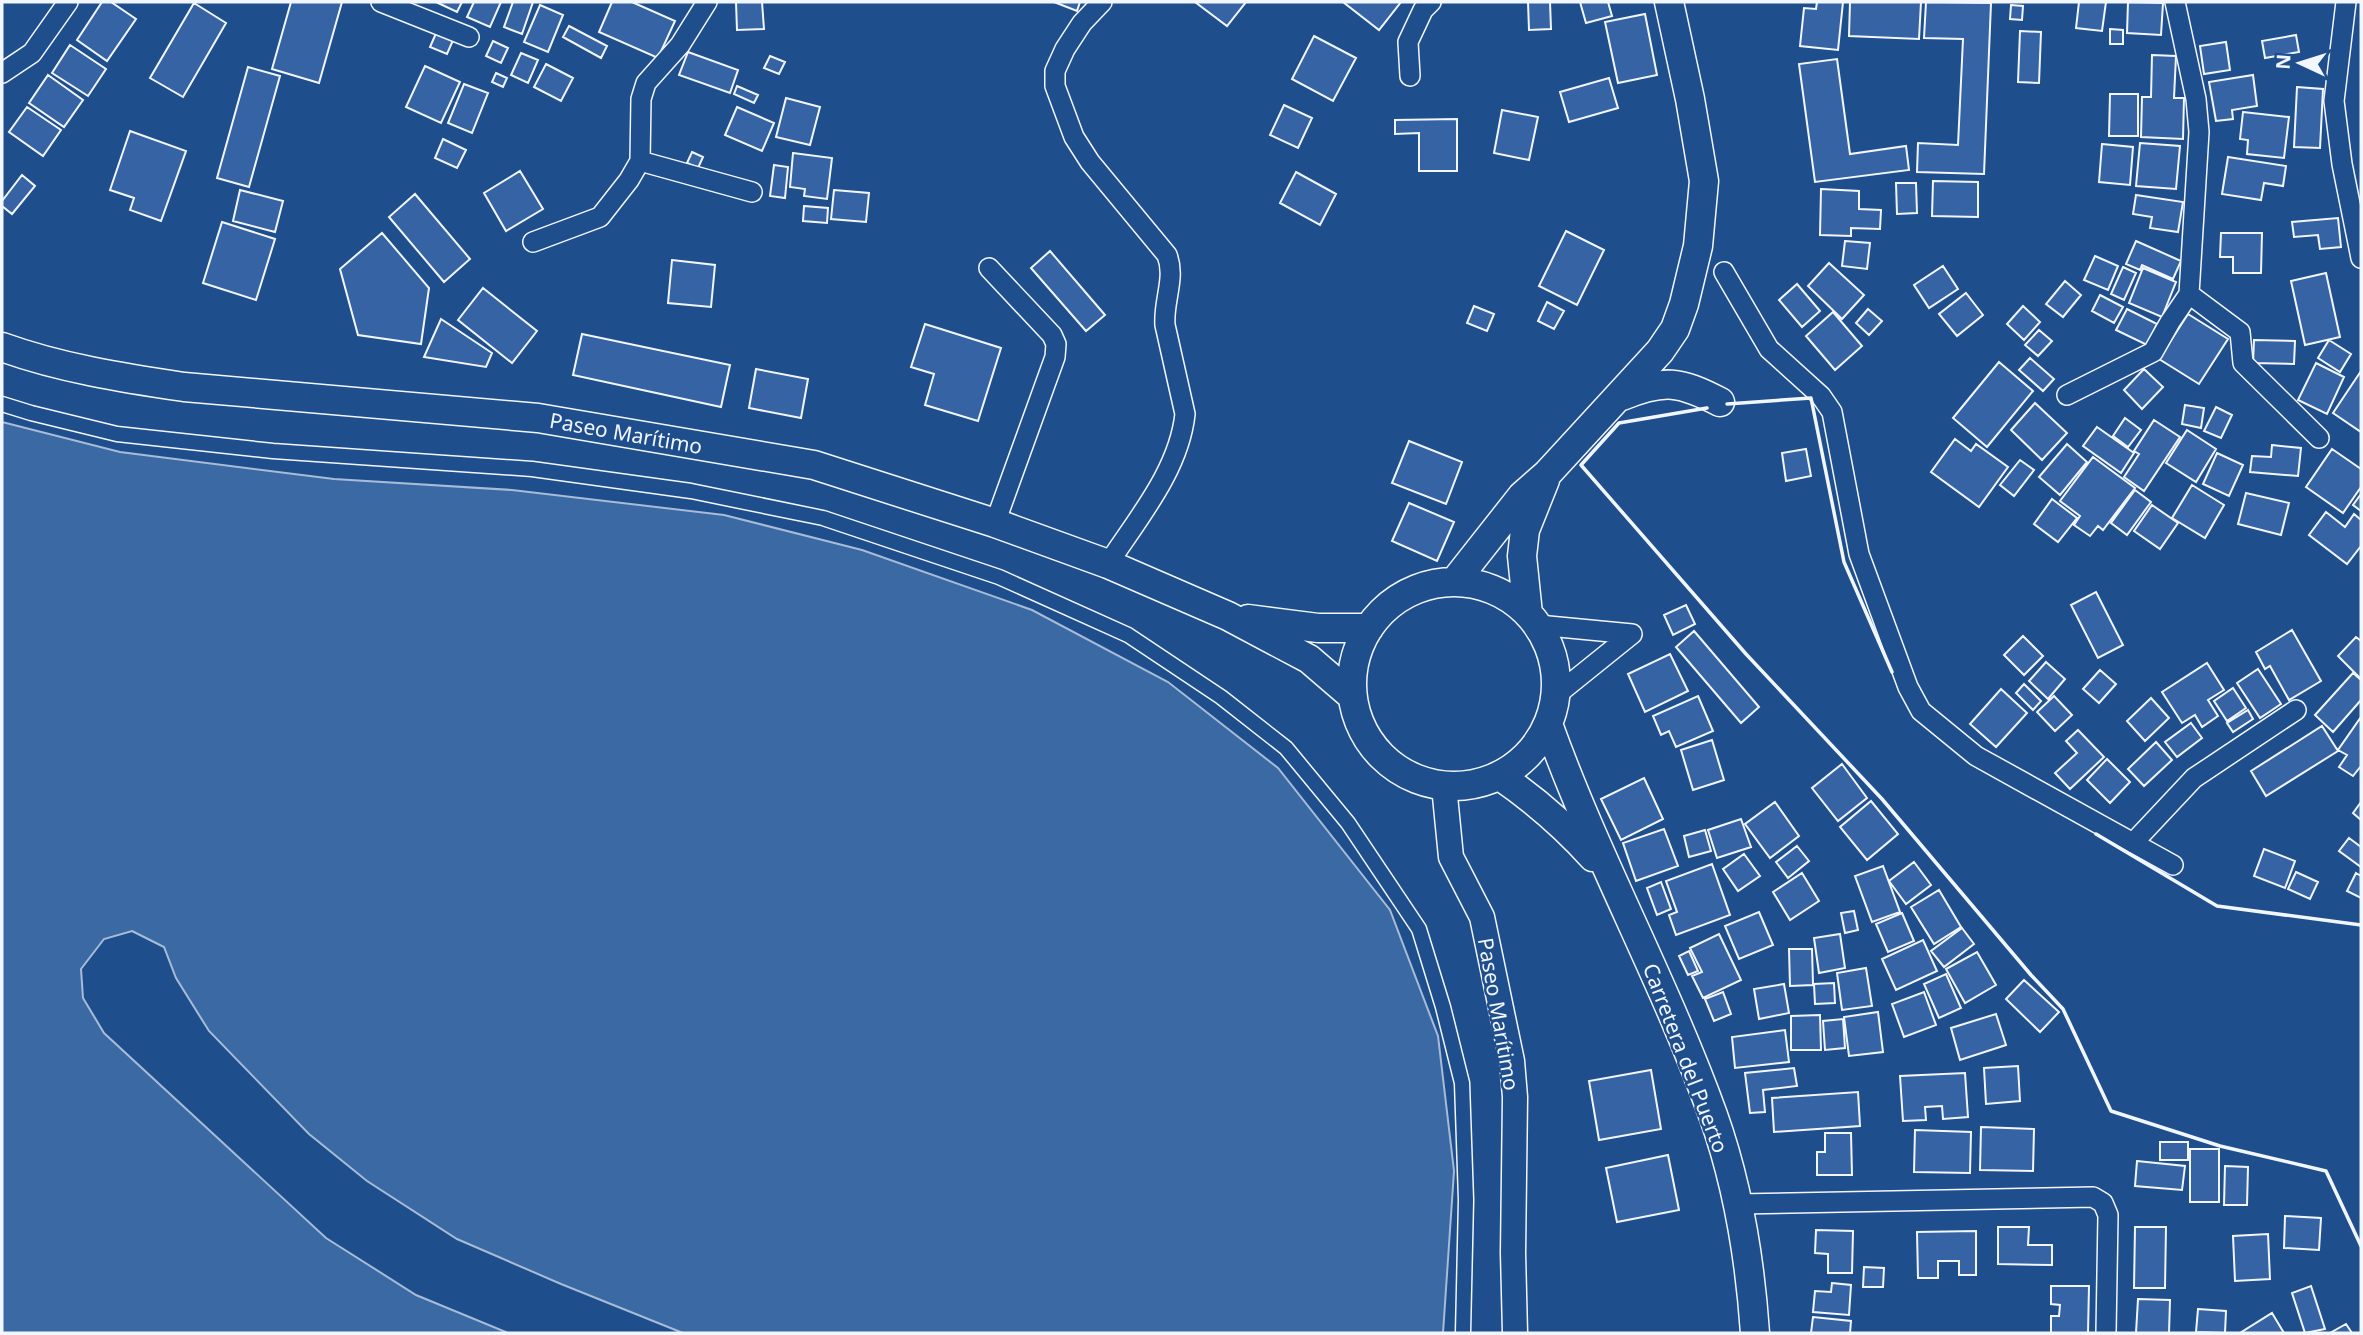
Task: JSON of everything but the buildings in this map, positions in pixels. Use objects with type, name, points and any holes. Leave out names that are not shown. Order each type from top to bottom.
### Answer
[{"type":"main road","points":[[1455,581],[1522,496],[1547,474],[1619,397],[1660,351],[1675,329],[1698,246],[1704,181],[1669,2]]},
{"type":"main road","name":"Paseo Marítimo","points":[[2,347],[31,358],[171,385],[538,418],[814,465],[995,523],[1108,564],[1228,616],[1309,659],[1353,696]]},
{"type":"main road","points":[[1619,397],[1660,384],[1694,388],[1720,402]]},
{"type":"main road","points":[[1533,619],[1522,556],[1523,543],[1525,530],[1547,474]]},
{"type":"main road","points":[[1455,581],[1475,583],[1495,590],[1513,600],[1533,619],[1549,647],[1555,671],[1555,696],[1548,724],[1536,745],[1520,763],[1500,776],[1473,785],[1444,786],[1422,782],[1402,772],[1378,752],[1361,726],[1353,696],[1353,672],[1358,649],[1368,628],[1385,608],[1406,594],[1430,584],[1455,581]]},
{"type":"main road","name":"Paseo Marítimo","points":[[1228,616],[1318,628],[1368,628]]},
{"type":"main road","name":"Carretera del Puerto","points":[[1548,724],[1607,872],[1665,998],[1713,1116],[1738,1204],[1752,1289],[1755,1333]]},
{"type":"main road","name":"Carretera del Puerto","points":[[1500,776],[1533,799],[1568,829],[1607,872]]},
{"type":"street","points":[[2,73],[32,53],[68,2]]},
{"type":"street","points":[[381,2],[469,37]]},
{"type":"street","points":[[533,242],[600,217],[629,180],[640,162],[641,99],[646,83],[680,45],[708,2]]},
{"type":"street","points":[[1102,2],[1082,23],[1065,49],[1055,71],[1055,86],[1074,137],[1090,162],[1167,255],[1172,269],[1164,311],[1165,325],[1185,414],[1184,429],[1164,479],[1108,564]]},
{"type":"street","points":[[1410,76],[1408,42],[1423,10],[1431,2]]},
{"type":"street","points":[[2067,395],[2153,352],[2189,294],[2199,132],[2196,99],[2175,2]]},
{"type":"street","points":[[2346,2],[2334,102],[2342,164],[2361,258]]},
{"type":"street","points":[[640,162],[752,192]]},
{"type":"street","points":[[989,268],[1052,335],[1056,344],[1055,357],[995,523]]},
{"type":"street","points":[[1724,272],[1769,349],[1821,396],[1832,412],[1859,554],[1908,687],[1921,711],[1976,756],[2173,865]]},
{"type":"street","points":[[2189,294],[2240,332],[2243,363],[2319,438]]},
{"type":"street","points":[[2,404],[117,434],[272,451],[532,469],[691,491],[823,518],[999,577],[1128,635],[1221,697],[1286,748],[1348,823],[1419,929],[1443,1007],[1462,1083],[1466,1200],[1463,1333]]},
{"type":"street","points":[[1533,619],[1632,634],[1555,696]]},
{"type":"street","points":[[2133,844],[2194,778],[2296,710]]},
{"type":"street","name":"Paseo Marítimo","points":[[1444,786],[1451,857],[1482,917],[1512,1061],[1515,1097],[1515,1333]]},
{"type":"street","points":[[1738,1204],[2093,1197],[2103,1203],[2108,1215],[2106,1333]]},
{"type":"water","points":[[2,422],[120,452],[334,479],[512,490],[724,515],[862,550],[1032,610],[1168,682],[1278,768],[1390,910],[1438,1036],[1454,1171],[1443,1333],[2,1333]]},
{"type":"pier","points":[[132,931],[164,947],[176,978],[209,1031],[309,1134],[367,1181],[457,1239],[683,1333],[508,1333],[416,1295],[326,1238],[104,1033],[83,998],[81,969],[104,939]]},
{"type":"wall","points":[[1727,404],[1811,398],[1844,562],[1892,672]]},
{"type":"wall","points":[[1707,408],[1619,423],[1581,465],[1746,654],[1882,799],[2063,1009],[2111,1111],[2220,1146],[2326,1171],[2361,1246]]},
{"type":"wall","points":[[2096,834],[2217,906],[2361,925]]}]
